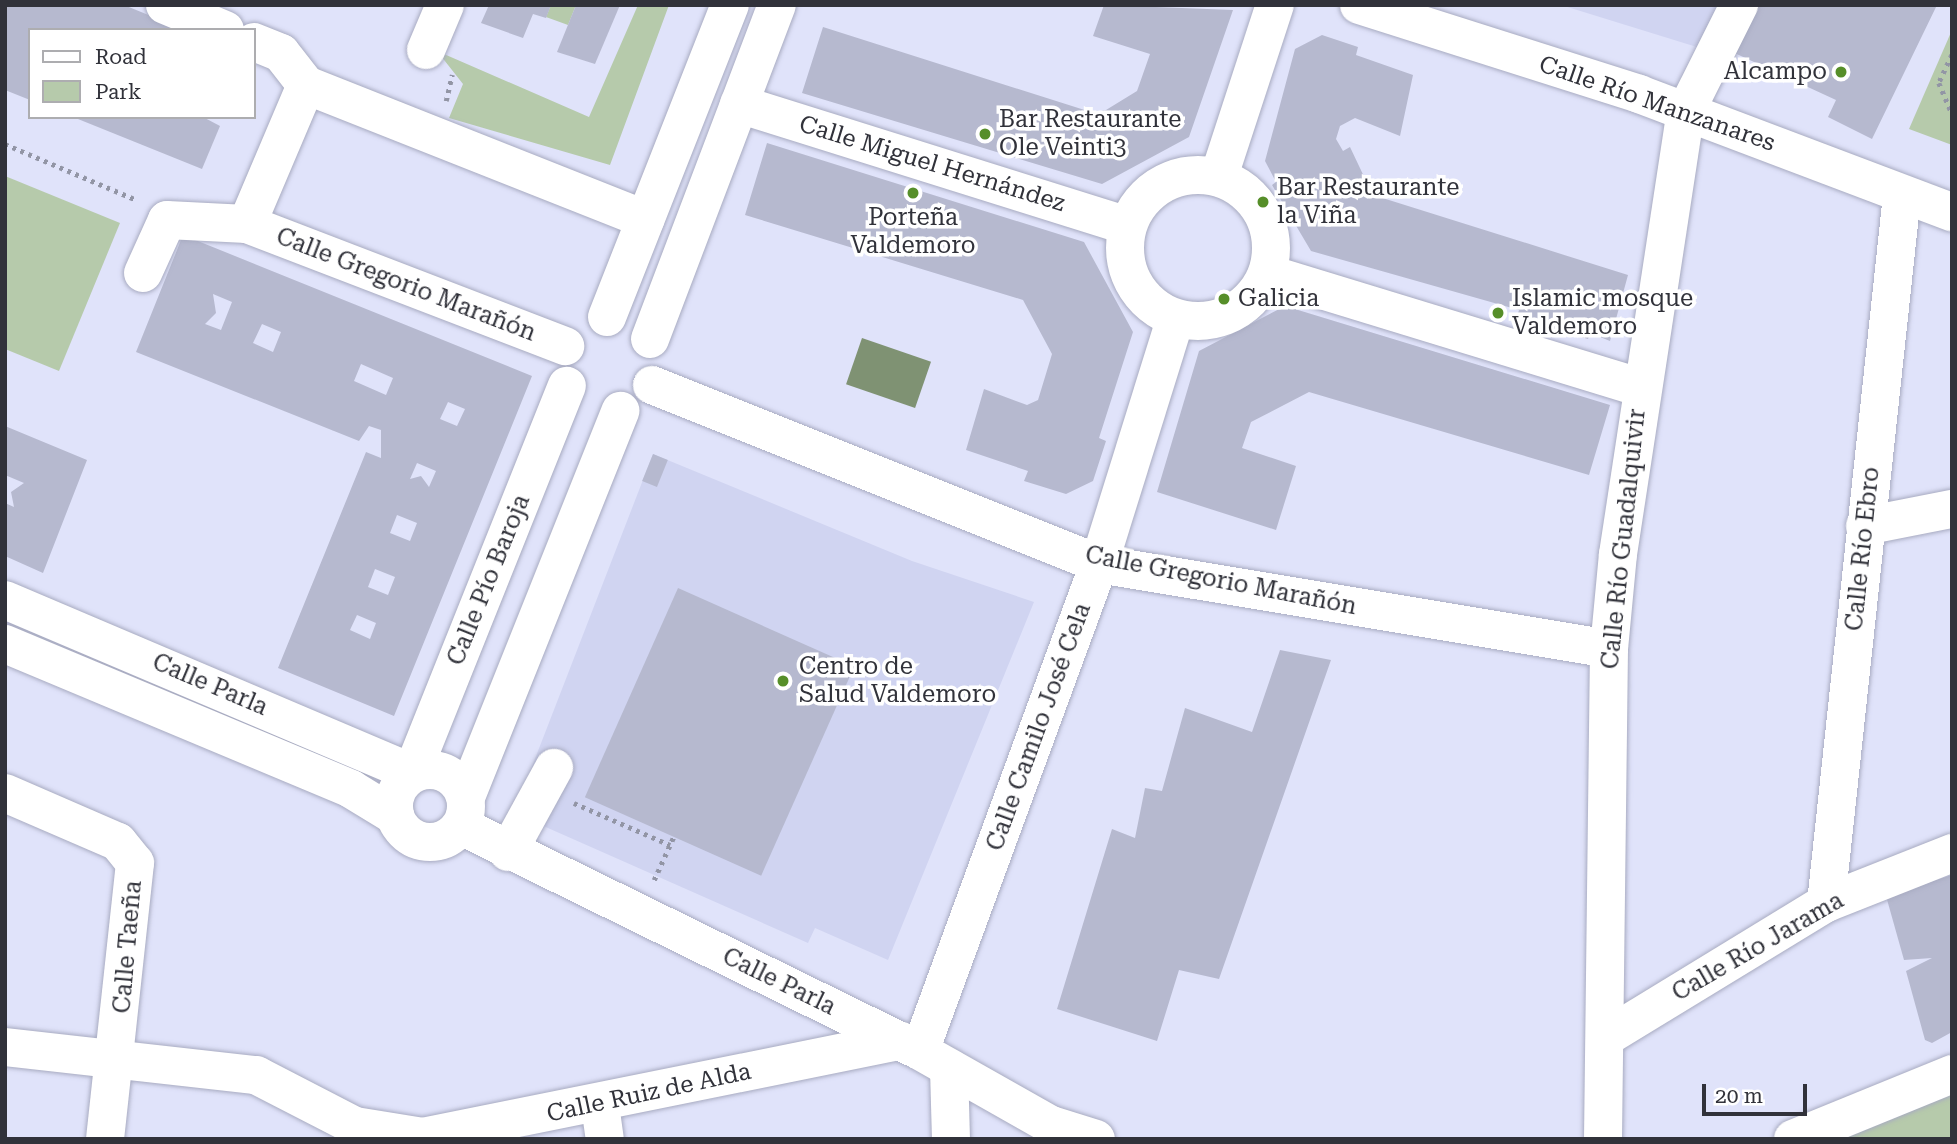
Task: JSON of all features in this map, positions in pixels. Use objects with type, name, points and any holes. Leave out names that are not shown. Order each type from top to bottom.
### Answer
[{"type":"street","points":[[165,5],[220,28]]},
{"type":"street","points":[[426,50],[445,5]]},
{"type":"street","points":[[607,317],[730,5]]},
{"type":"street","points":[[650,339],[777,5]]},
{"type":"street","points":[[1219,176],[1275,5]]},
{"type":"street","name":"Calle Río Manzanares","points":[[1359,5],[1686,111],[1952,212]]},
{"type":"street","name":"Calle Río Guadalquivir","points":[[1603,1139],[1608,1036],[1609,649],[1641,388],[1686,111],[1739,5]]},
{"type":"street","points":[[256,43],[281,53],[306,85],[645,219]]},
{"type":"street","points":[[247,224],[306,85]]},
{"type":"street","name":"Calle Miguel Hernández","points":[[739,104],[1125,225]]},
{"type":"street","points":[[1198,172],[1219,176],[1251,194],[1273,248],[1269,274],[1251,301],[1198,323],[1175,320],[1144,301],[1122,248],[1125,225],[1144,194],[1198,172]]},
{"type":"street","name":"Calle Río Ebro","points":[[1826,903],[1902,195]]},
{"type":"street","points":[[143,273],[167,220],[189,222]]},
{"type":"street","name":"Calle Gregorio Marañón","points":[[189,222],[247,224],[565,346]]},
{"type":"street","points":[[1269,274],[1641,388]]},
{"type":"street","points":[[464,811],[445,771],[412,773],[400,784],[395,816],[403,830],[425,841],[449,838],[464,811],[620,411],[652,385],[656,354],[650,339],[631,322],[607,317],[581,326],[565,346],[566,386],[589,408],[620,411]]},
{"type":"street","name":"Calle Camilo José Cela","points":[[923,1053],[1099,564],[1175,320]]},
{"type":"street","name":"Calle Gregorio Marañón","points":[[652,385],[1099,564],[1609,649]]},
{"type":"street","name":"Calle Pío Baroja","points":[[412,773],[566,386]]},
{"type":"street","points":[[1865,526],[1952,509]]},
{"type":"street","name":"Calle Parla","points":[[5,600],[412,773]]},
{"type":"street","name":"Calle Parla","points":[[5,644],[351,789],[395,816]]},
{"type":"street","points":[[508,852],[554,768]]},
{"type":"street","name":"Calle Taeña","points":[[5,793],[118,842],[135,863],[117,1059],[105,1139]]},
{"type":"street","name":"Calle Parla","points":[[464,811],[508,852],[923,1053],[1050,1132],[1096,1139]]},
{"type":"street","name":"Calle Río Jarama","points":[[1608,1036],[1826,903],[1952,853]]},
{"type":"street","name":"Calle Ruiz de Alda","points":[[5,1046],[256,1075],[355,1126],[423,1137],[602,1122],[923,1053]]},
{"type":"street","points":[[923,1053],[951,1139]]},
{"type":"street","points":[[1793,1139],[1952,1073]]},
{"type":"path","points":[[426,50],[456,79],[431,134]]},
{"type":"path","points":[[1952,54],[1939,83],[1952,113]]},
{"type":"path","points":[[5,144],[189,222]]},
{"type":"path","points":[[565,812],[570,801],[670,845]]},
{"type":"path","points":[[666,855],[674,836]]},
{"type":"shaded area","points":[[1561,5],[1722,5],[1700,48]]},
{"type":"shaded area","points":[[862,338],[931,362],[915,408],[846,384]]},
{"type":"shaded area","name":"Centro de Salud Valdemoro","points":[[653,454],[912,561],[1034,602],[888,960],[815,928],[808,943],[514,813]]},
{"type":"green space","points":[[551,5],[576,5],[568,25],[546,17]]},
{"type":"green space","points":[[638,5],[669,5],[610,165],[449,118],[463,84],[437,51],[589,117]]},
{"type":"green space","points":[[1952,30],[1952,145],[1909,129]]},
{"type":"green space","points":[[5,176],[120,223],[59,371],[5,349]]},
{"type":"green space","points":[[1952,1082],[1952,1139],[1813,1139]]},
{"type":"building","points":[[5,5],[124,5],[180,28],[28,28],[28,99],[5,90]]},
{"type":"building","points":[[489,5],[551,5],[546,18],[533,14],[523,38],[481,23]]},
{"type":"building","points":[[576,5],[620,5],[595,64],[557,52]]},
{"type":"building","points":[[1104,5],[1233,10],[1189,137],[1102,184],[802,93],[823,27],[1094,113],[1106,110],[1137,91],[1150,54],[1093,36]]},
{"type":"building","name":"Alcampo","points":[[1750,5],[1937,5],[1872,139],[1828,117],[1836,100],[1728,50]]},
{"type":"building","points":[[1322,35],[1358,47],[1356,55],[1413,75],[1400,136],[1355,118],[1340,126],[1336,139],[1343,151],[1350,147],[1368,185],[1362,189],[1367,199],[1373,195],[1628,275],[1610,341],[1590,333],[1588,339],[1517,317],[1519,310],[1311,251],[1272,185],[1276,182],[1265,161],[1295,49]]},
{"type":"building","points":[[78,119],[207,119],[220,126],[202,169]]},
{"type":"building","points":[[767,143],[1084,242],[1133,332],[1099,438],[1106,441],[1093,481],[1066,494],[1024,481],[1028,471],[966,450],[984,389],[1027,405],[1038,400],[1052,354],[1023,300],[745,215]]},
{"type":"building","points":[[183,235],[532,376],[394,716],[278,668],[366,452],[381,458],[381,430],[369,426],[359,441],[136,352]],"holes":[[[213,294],[232,302],[221,330],[205,324],[216,313]],[[262,324],[281,332],[273,352],[253,343]],[[361,364],[393,378],[386,395],[354,381]],[[448,402],[465,409],[457,426],[440,419]],[[417,463],[436,471],[429,487],[421,476],[410,479]],[[397,515],[417,523],[410,541],[390,533]],[[375,569],[395,577],[388,595],[368,587]],[[357,615],[376,623],[370,639],[350,630]]]},
{"type":"building","points":[[1285,306],[1610,405],[1589,475],[1309,392],[1251,422],[1242,448],[1296,466],[1276,530],[1157,492],[1199,351]]},
{"type":"building","points":[[5,426],[87,460],[43,573],[5,556],[5,503],[14,507],[11,492],[24,483],[5,475]]},
{"type":"building","points":[[653,454],[668,460],[657,487],[642,481]]},
{"type":"building","points":[[678,588],[854,667],[761,876],[585,797]]},
{"type":"building","points":[[1280,650],[1331,660],[1219,979],[1179,970],[1157,1041],[1057,1009],[1112,829],[1135,838],[1145,788],[1162,791],[1185,708],[1252,732]]},
{"type":"building","points":[[1952,875],[1952,1032],[1932,1043],[1925,1040],[1906,971],[1932,958],[1904,960],[1886,896]]},
{"type":"place","name":"Alcampo","points":[[1841,72]]},
{"type":"place","name":"Bar Restaurante Ole Veinti3","points":[[985,134]]},
{"type":"place","name":"Porteña Valdemoro","points":[[913,193]]},
{"type":"place","name":"Bar Restaurante la Viña","points":[[1263,202]]},
{"type":"place","name":"Galicia","points":[[1224,299]]},
{"type":"place","name":"Islamic mosque Valdemoro","points":[[1498,313]]},
{"type":"place","name":"Centro de Salud Valdemoro","points":[[783,681]]}]
